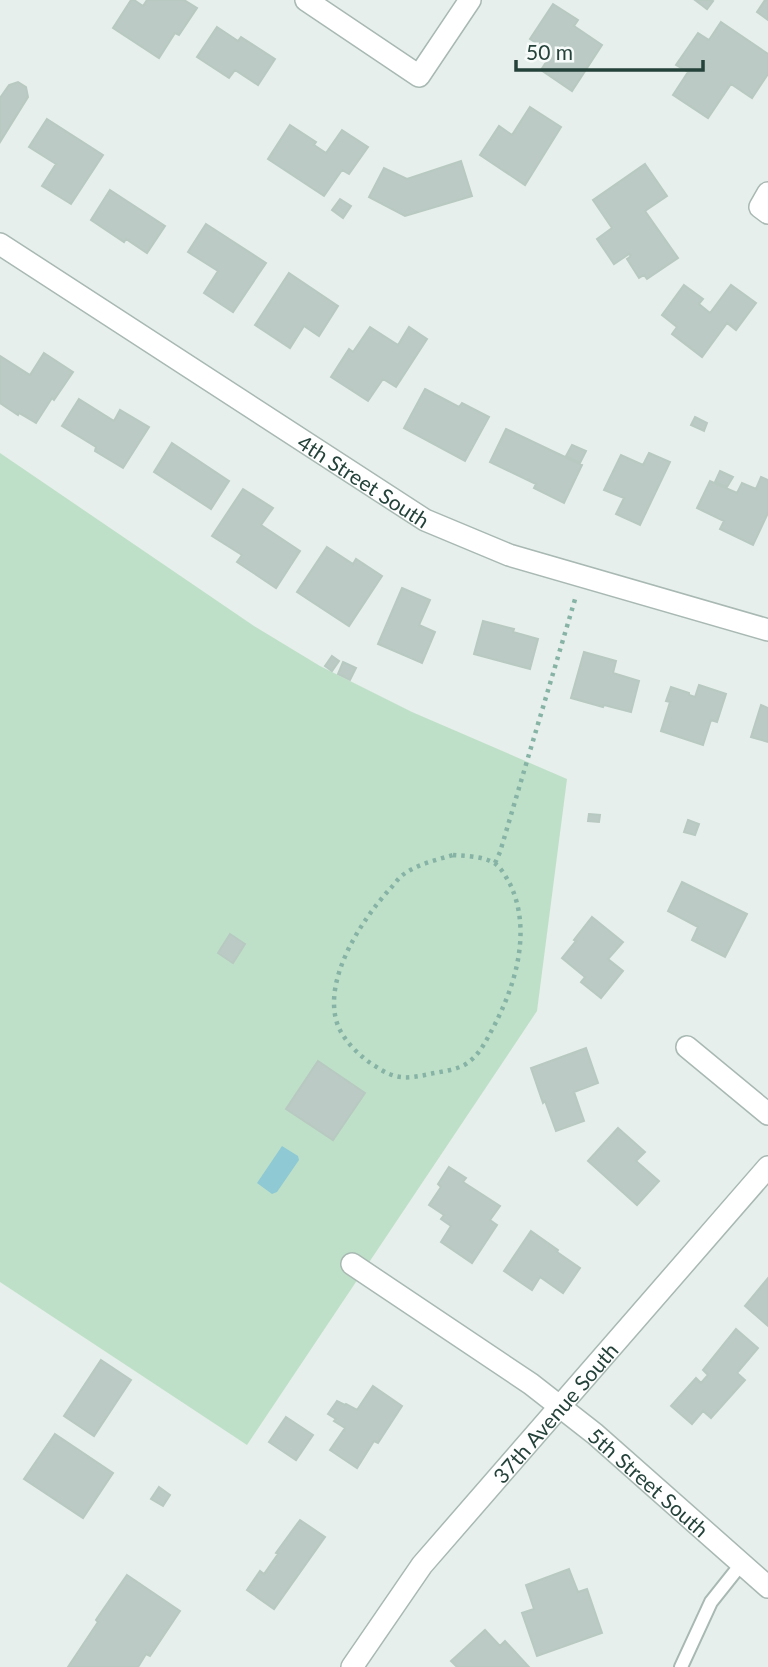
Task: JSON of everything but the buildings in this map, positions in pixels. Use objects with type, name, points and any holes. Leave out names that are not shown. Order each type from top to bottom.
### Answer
[{"type":"street","points":[[306,0],[419,76],[470,0]]},
{"type":"street","points":[[768,193],[760,208],[768,213]]},
{"type":"street","name":"4th Street South","points":[[0,244],[425,520],[509,555],[768,630]]},
{"type":"street","points":[[687,1047],[768,1114]]},
{"type":"street","name":"37th Avenue South","points":[[352,1667],[422,1565],[768,1167]]},
{"type":"street","name":"5th Street South","points":[[352,1264],[531,1384],[595,1434],[768,1587]]},
{"type":"lane","points":[[681,1667],[711,1602],[742,1563]]},
{"type":"path","points":[[495,863],[582,576]]},
{"type":"path","points":[[453,855],[474,856],[495,863],[506,876],[520,914],[520,946],[515,976],[505,1005],[482,1048],[468,1063],[451,1070],[408,1078],[388,1075],[368,1062],[347,1041],[337,1026],[334,1013],[335,985],[345,954],[368,916],[403,875],[428,862],[453,855]]},
{"type":"green space","points":[[0,453],[254,626],[320,666],[412,712],[567,779],[537,1011],[247,1445],[0,1282]]},
{"type":"water","points":[[282,1146],[298,1156],[299,1160],[277,1192],[272,1194],[257,1183]]}]
